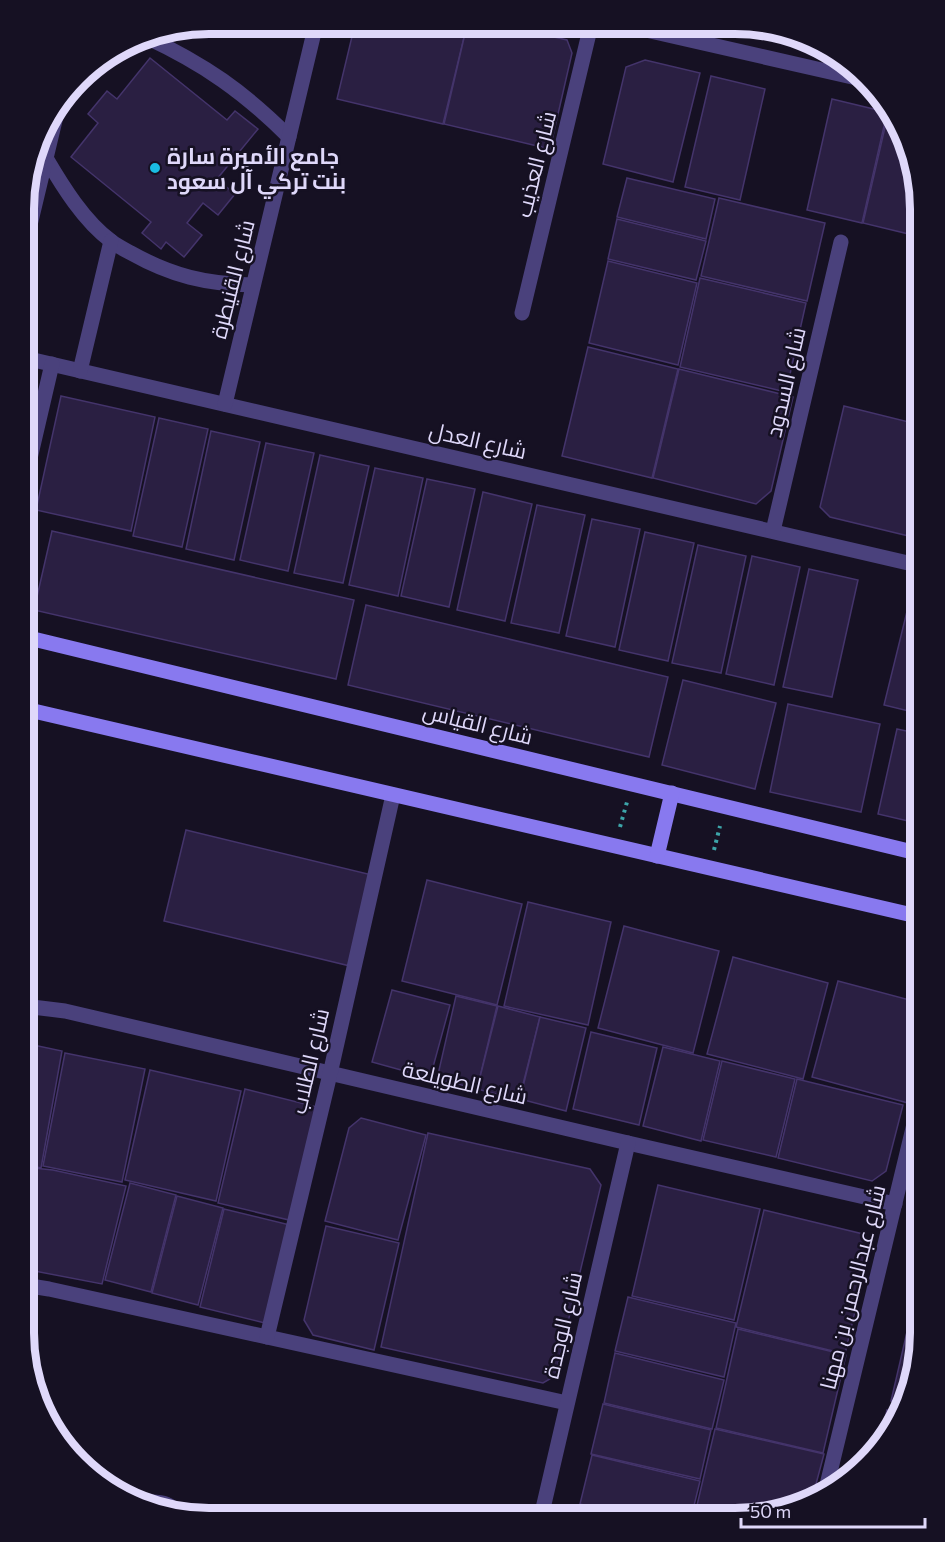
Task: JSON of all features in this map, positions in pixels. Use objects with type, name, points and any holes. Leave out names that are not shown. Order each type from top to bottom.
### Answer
[{"type":"street","name":"شارع القنيطرة","points":[[225,404],[314,34]]},
{"type":"street","name":"شارع العذيب","points":[[522,313],[589,34]]},
{"type":"street","points":[[664,34],[848,76]]},
{"type":"street","points":[[159,42],[209,69],[264,112],[289,137]]},
{"type":"street","points":[[34,211],[51,136]]},
{"type":"street","points":[[46,158],[66,192],[90,221],[111,241],[170,272],[197,280],[254,285]]},
{"type":"street","points":[[80,371],[111,241]]},
{"type":"street","name":"شارع السدود","points":[[773,531],[841,242]]},
{"type":"street","name":"شارع العدل","points":[[34,360],[910,563]]},
{"type":"street","points":[[34,441],[52,364]]},
{"type":"street","name":"شارع القياس","points":[[34,639],[910,851]]},
{"type":"street","points":[[34,712],[910,914]]},
{"type":"street","points":[[657,856],[672,793]]},
{"type":"street","name":"شارع الطلاب","points":[[267,1337],[330,1074],[393,795]]},
{"type":"street","name":"شارع الطويلعة","points":[[34,1007],[65,1011],[895,1204]]},
{"type":"street","name":"شارع عبدالرحمن بن مهنا","points":[[828,1481],[910,1141]]},
{"type":"street","name":"شارع الوجدة","points":[[543,1508],[628,1143]]},
{"type":"street","points":[[34,1287],[567,1403]]},
{"type":"path","points":[[615,846],[632,784]]},
{"type":"path","points":[[709,868],[725,807]]},
{"type":"building","points":[[353,34],[465,34],[443,124],[337,99]]},
{"type":"building","points":[[465,34],[541,34],[567,40],[572,53],[550,149],[444,124]]},
{"type":"building","name":"جامع الأميرة سارة بنت تركي آل سعود","points":[[150,58],[227,120],[235,111],[258,129],[217,179],[235,194],[218,215],[203,203],[187,223],[202,235],[184,257],[166,242],[161,249],[142,233],[151,222],[71,157],[98,123],[88,114],[107,91],[117,99]]},
{"type":"building","points":[[645,60],[700,73],[673,182],[603,164],[626,67]]},
{"type":"building","points":[[711,76],[765,89],[740,200],[685,187]]},
{"type":"building","points":[[832,99],[879,110],[885,120],[862,223],[807,210]]},
{"type":"building","points":[[886,121],[901,153],[907,176],[910,198],[910,234],[863,223]]},
{"type":"building","points":[[627,178],[715,199],[706,239],[617,217]]},
{"type":"building","points":[[719,198],[825,223],[807,301],[701,276]]},
{"type":"building","points":[[617,219],[706,241],[696,280],[608,259]]},
{"type":"building","points":[[608,261],[697,283],[678,365],[589,343]]},
{"type":"building","points":[[700,278],[806,303],[786,392],[680,367]]},
{"type":"building","points":[[588,347],[678,369],[652,478],[562,456]]},
{"type":"building","points":[[679,369],[793,397],[771,491],[756,504],[653,478]]},
{"type":"building","points":[[61,396],[155,417],[131,531],[36,510]]},
{"type":"building","points":[[844,406],[910,422],[910,536],[830,517],[820,507]]},
{"type":"building","points":[[159,418],[208,429],[182,547],[133,536]]},
{"type":"building","points":[[211,431],[260,442],[234,560],[186,549]]},
{"type":"building","points":[[266,443],[314,453],[288,571],[240,560]]},
{"type":"building","points":[[320,455],[369,466],[343,583],[294,573]]},
{"type":"building","points":[[375,468],[423,478],[398,596],[349,585]]},
{"type":"building","points":[[427,479],[475,489],[449,607],[401,596]]},
{"type":"building","points":[[483,492],[532,504],[505,621],[457,610]]},
{"type":"building","points":[[537,505],[585,515],[559,633],[511,623]]},
{"type":"building","points":[[592,519],[640,529],[615,647],[566,636]]},
{"type":"building","points":[[52,531],[354,600],[336,679],[34,610]]},
{"type":"building","points":[[645,532],[694,543],[668,661],[619,650]]},
{"type":"building","points":[[698,545],[746,556],[721,673],[672,663]]},
{"type":"building","points":[[752,556],[800,567],[774,685],[726,674]]},
{"type":"building","points":[[809,569],[858,580],[832,697],[783,687]]},
{"type":"building","points":[[910,599],[910,711],[884,705]]},
{"type":"building","points":[[366,605],[668,677],[649,757],[348,685]]},
{"type":"building","points":[[683,680],[776,703],[755,789],[662,765]]},
{"type":"building","points":[[788,704],[880,724],[861,812],[770,792]]},
{"type":"building","points":[[897,729],[910,732],[910,821],[878,814]]},
{"type":"building","points":[[186,830],[372,875],[350,966],[164,921]]},
{"type":"building","points":[[427,880],[522,904],[497,1005],[402,981]]},
{"type":"building","points":[[528,902],[611,922],[588,1025],[504,1006]]},
{"type":"building","points":[[624,926],[719,951],[693,1053],[598,1028]]},
{"type":"building","points":[[733,957],[828,983],[803,1079],[707,1054]]},
{"type":"building","points":[[838,981],[910,1000],[910,1096],[908,1103],[812,1077]]},
{"type":"building","points":[[392,990],[450,1005],[430,1078],[372,1062]]},
{"type":"building","points":[[456,996],[497,1006],[477,1089],[437,1079]]},
{"type":"building","points":[[498,1006],[540,1017],[519,1100],[477,1089]]},
{"type":"building","points":[[540,1017],[586,1028],[566,1111],[520,1099]]},
{"type":"building","points":[[591,1032],[657,1048],[639,1125],[573,1109]]},
{"type":"building","points":[[34,1045],[62,1051],[41,1168],[34,1166]]},
{"type":"building","points":[[663,1047],[720,1061],[701,1141],[643,1126]]},
{"type":"building","points":[[65,1053],[145,1069],[122,1182],[43,1166]]},
{"type":"building","points":[[722,1061],[795,1079],[776,1157],[703,1140]]},
{"type":"building","points":[[150,1070],[241,1091],[216,1201],[125,1180]]},
{"type":"building","points":[[797,1079],[903,1105],[886,1171],[872,1181],[778,1158]]},
{"type":"building","points":[[245,1089],[317,1107],[289,1220],[218,1203]]},
{"type":"building","points":[[361,1118],[426,1135],[398,1240],[325,1221],[349,1128]]},
{"type":"building","points":[[428,1133],[590,1169],[601,1185],[555,1376],[543,1383],[381,1347]]},
{"type":"building","points":[[34,1168],[126,1186],[102,1284],[34,1271]]},
{"type":"building","points":[[130,1183],[176,1195],[151,1292],[105,1280]]},
{"type":"building","points":[[658,1185],[760,1209],[734,1320],[632,1296]]},
{"type":"building","points":[[177,1196],[223,1208],[198,1305],[152,1293]]},
{"type":"building","points":[[224,1209],[290,1225],[265,1323],[200,1307]]},
{"type":"building","points":[[764,1210],[863,1234],[870,1247],[845,1354],[736,1327]]},
{"type":"building","points":[[326,1226],[399,1243],[374,1350],[313,1335],[304,1320]]},
{"type":"building","points":[[628,1297],[736,1323],[724,1377],[615,1351]]},
{"type":"building","points":[[910,1319],[907,1366],[895,1402],[891,1401]]},
{"type":"building","points":[[738,1329],[846,1355],[823,1453],[716,1428]]},
{"type":"building","points":[[615,1353],[724,1380],[712,1429],[604,1403]]},
{"type":"building","points":[[603,1404],[711,1430],[700,1479],[591,1454]]},
{"type":"building","points":[[887,1410],[891,1411],[883,1426]]},
{"type":"building","points":[[715,1429],[824,1454],[815,1488],[802,1494],[769,1504],[747,1507],[696,1508]]},
{"type":"building","points":[[592,1455],[700,1481],[693,1508],[596,1508],[580,1504]]},
{"type":"place","name":"جامع الأميرة سارة بنت تركي آل سعود","points":[[155,168]]}]
